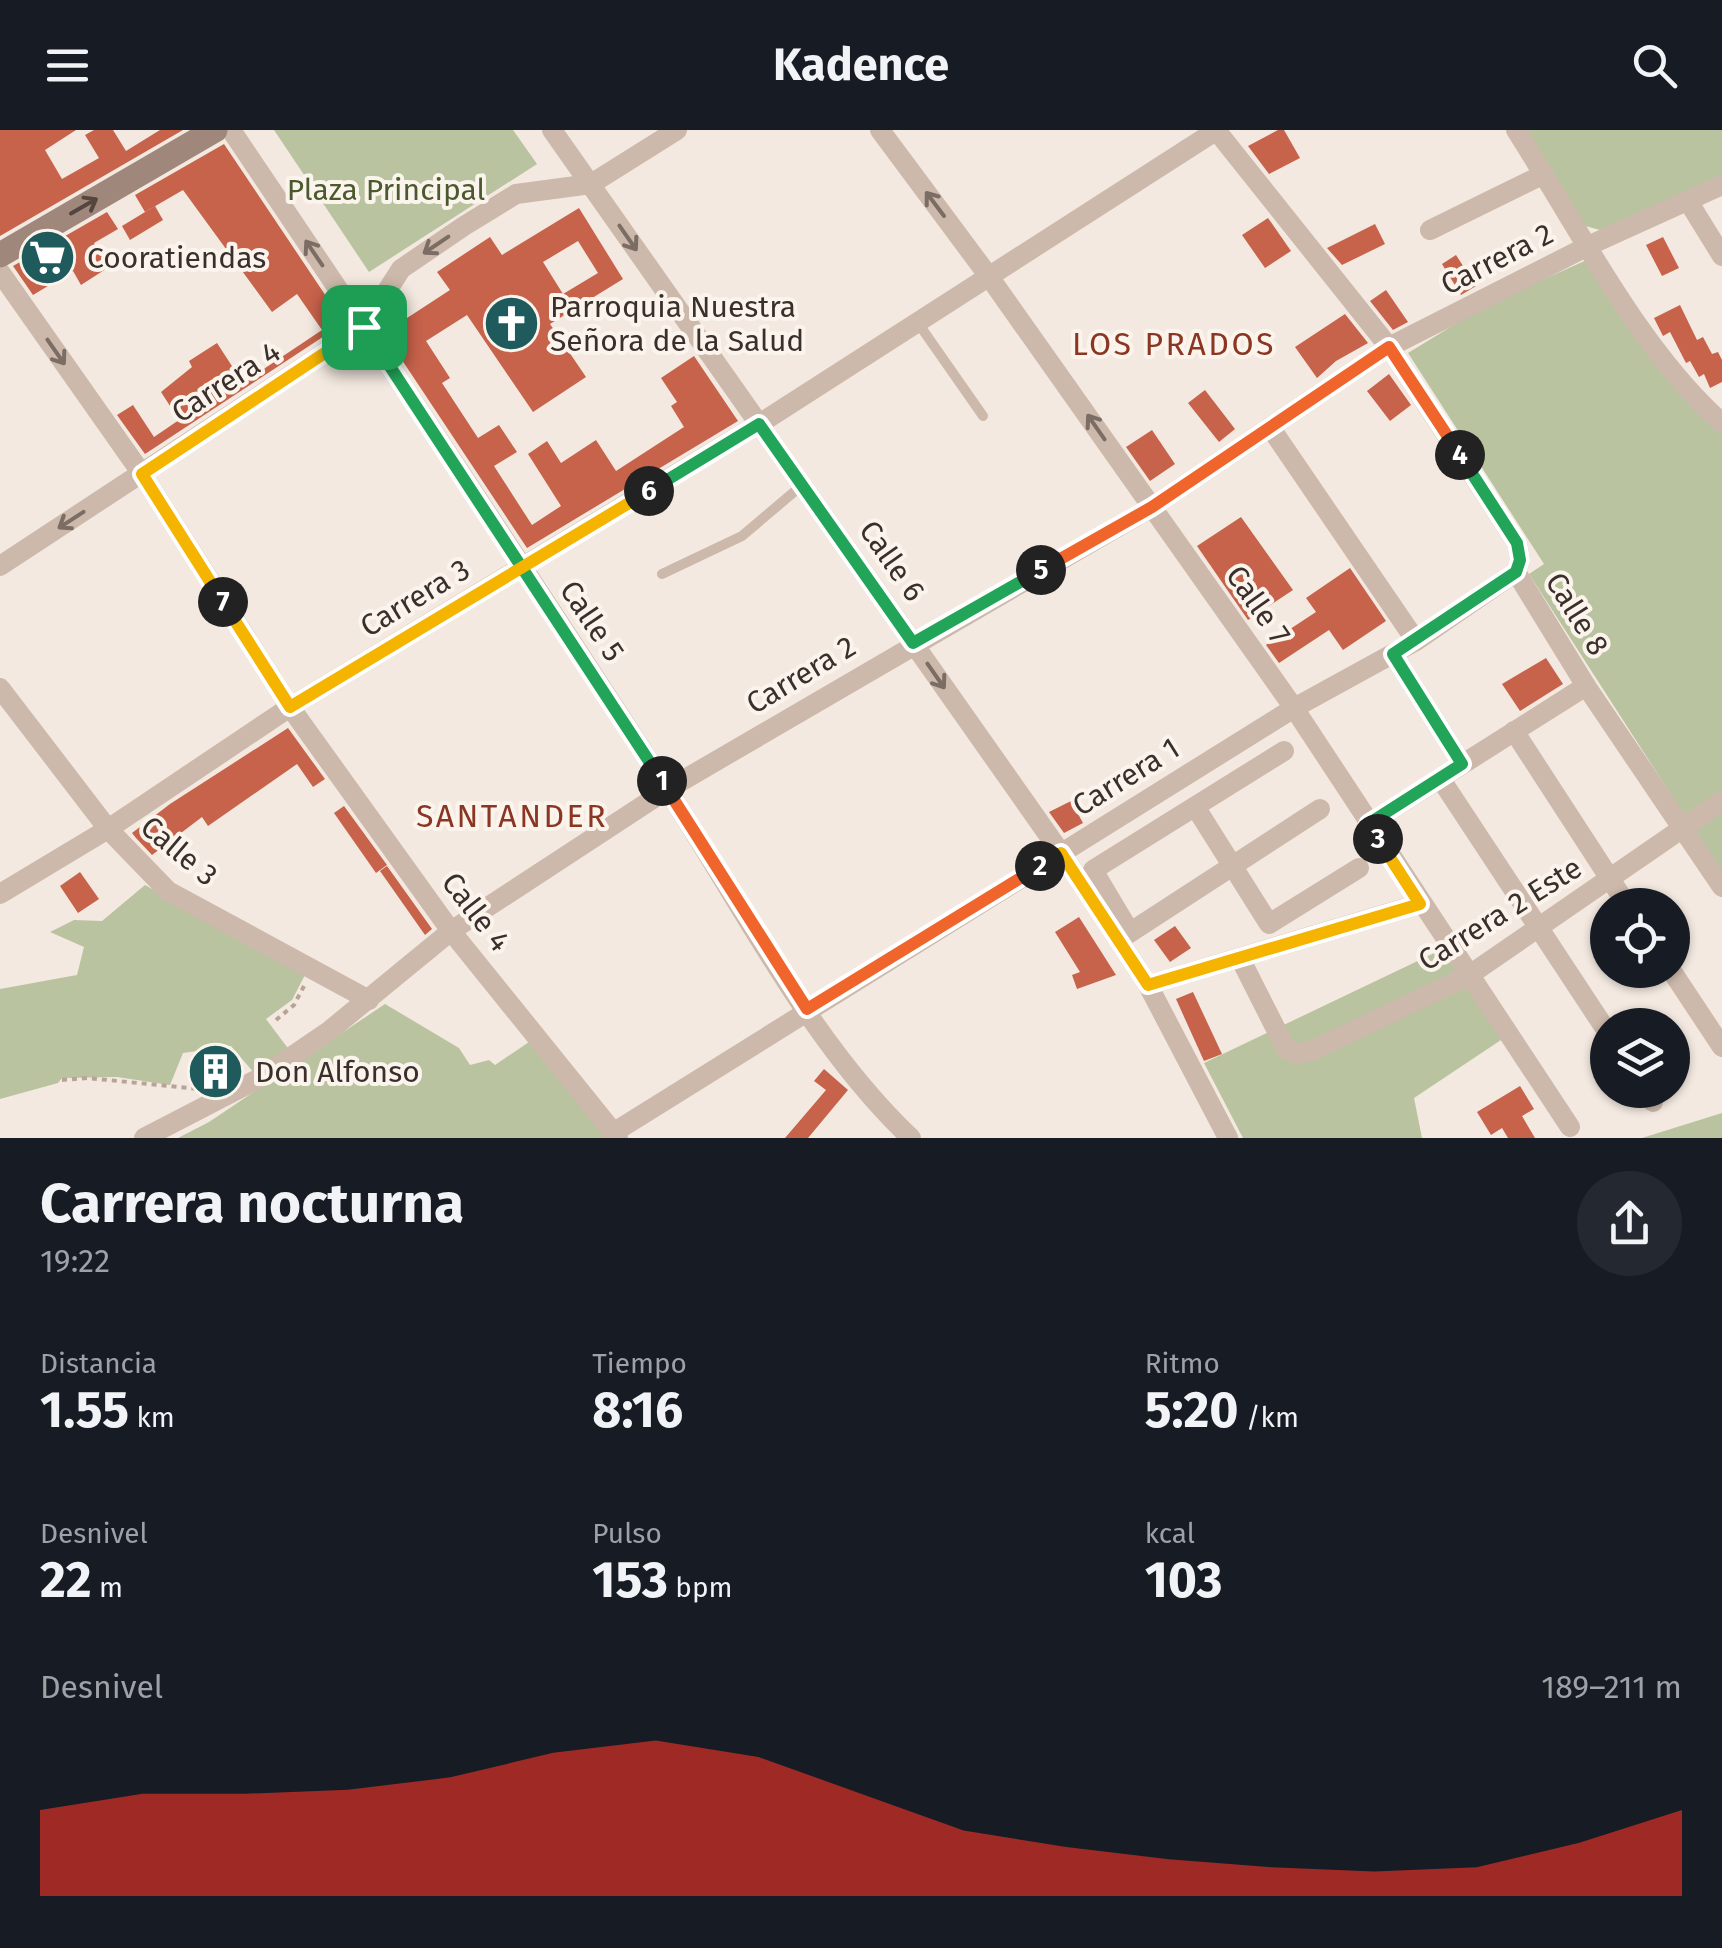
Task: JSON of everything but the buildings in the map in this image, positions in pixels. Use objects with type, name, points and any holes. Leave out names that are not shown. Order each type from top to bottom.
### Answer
[{"type":"street","points":[[0,255],[215,130]]},
{"type":"street","name":"Calle 5","points":[[231,130],[668,789],[807,1009],[864,1091],[910,1138]]},
{"type":"street","name":"Calle 6","points":[[552,130],[1061,853],[1124,936],[1228,1138]]},
{"type":"street","name":"Carrera 4","points":[[0,566],[364,327],[400,269],[464,226],[516,194],[590,184],[678,130]]},
{"type":"street","name":"Calle 7","points":[[880,130],[990,278],[1294,708],[1570,1127]]},
{"type":"street","name":"Carrera 3","points":[[0,894],[108,829],[290,707],[759,424],[1216,130]]},
{"type":"street","name":"Calle 8","points":[[1216,130],[1389,347],[1517,543],[1520,560],[1516,572],[1586,686],[1722,886]]},
{"type":"street","points":[[1516,130],[1645,336],[1688,393],[1722,423]]},
{"type":"street","points":[[1430,230],[1544,174]]},
{"type":"street","name":"Carrera 2","points":[[144,1138],[260,1078],[369,1000],[451,931],[668,789],[1152,507],[1389,347],[1590,245],[1722,185]]},
{"type":"street","points":[[1688,201],[1722,256]]},
{"type":"street","name":"Calle 4","points":[[0,272],[142,474],[290,707],[451,931],[617,1135]]},
{"type":"street","points":[[1270,427],[1416,641]]},
{"type":"street","name":"Carrera 1","points":[[617,1135],[807,1009],[1294,708],[1416,641],[1516,572]]},
{"type":"street","points":[[1393,654],[1462,764]]},
{"type":"street","points":[[1368,824],[1586,686]]},
{"type":"street","name":"Calle 3","points":[[0,688],[108,829],[168,890],[369,1000]]},
{"type":"street","points":[[1514,732],[1616,888]]},
{"type":"street","points":[[1284,751],[1093,870],[1124,936],[1320,809]]},
{"type":"street","points":[[1440,778],[1591,1008]]},
{"type":"street","name":"Carrera 2 Este","points":[[1240,958],[1286,1048],[1297,1054],[1468,976],[1684,832],[1722,801]]},
{"type":"street","points":[[1196,808],[1270,924],[1359,868]]},
{"type":"street","points":[[1148,985],[1420,904]]},
{"type":"street","points":[[1683,988],[1722,1047]]},
{"type":"lane","points":[[918,323],[983,416]]},
{"type":"lane","points":[[662,574],[742,536],[802,485]]},
{"type":"path","points":[[276,1020],[294,1005],[314,969]]},
{"type":"path","points":[[62,1080],[88,1078],[226,1094]]},
{"type":"green space","name":"Plaza Principal","points":[[274,130],[513,130],[537,164],[369,272]]},
{"type":"green space","points":[[1527,130],[1722,130],[1722,175],[1604,231],[1585,226]]},
{"type":"green space","points":[[1589,259],[1722,429],[1722,874],[1529,574],[1544,564],[1408,353],[1488,304]]},
{"type":"green space","points":[[145,885],[305,975],[292,1000],[266,1019],[290,1051],[255,1074],[231,1046],[183,1053],[170,1085],[117,1077],[62,1078],[58,1083],[0,1099],[0,989],[77,975],[84,947],[50,932],[74,920],[102,921]]},
{"type":"green space","points":[[1447,947],[1504,1038],[1414,1098],[1422,1138],[1243,1138],[1204,1063]]},
{"type":"green space","points":[[385,1004],[459,1048],[470,1065],[489,1060],[495,1065],[529,1042],[608,1138],[178,1138],[209,1122]]},
{"type":"green space","points":[[1722,1113],[1722,1138],[1642,1138]]},
{"type":"place","name":"Cooratiendas","points":[[48,258]]},
{"type":"place","name":"Parroquia Nuestra Señora de la Salud","points":[[511,324]]},
{"type":"place","name":"Don Alfonso","points":[[216,1072]]},
{"type":"district","name":"LOS PRADOS","points":[[1174,344]]},
{"type":"district","name":"SANTANDER","points":[[512,816]]},
{"type":"route","points":[[364,327],[142,474],[290,707],[521,569],[759,424],[913,643],[1152,507],[1389,347],[1517,543],[1520,560],[1516,572],[1393,654],[1462,764],[1368,824],[1420,904],[1148,985],[1061,853],[807,1009],[668,789],[521,569],[364,327]]}]
